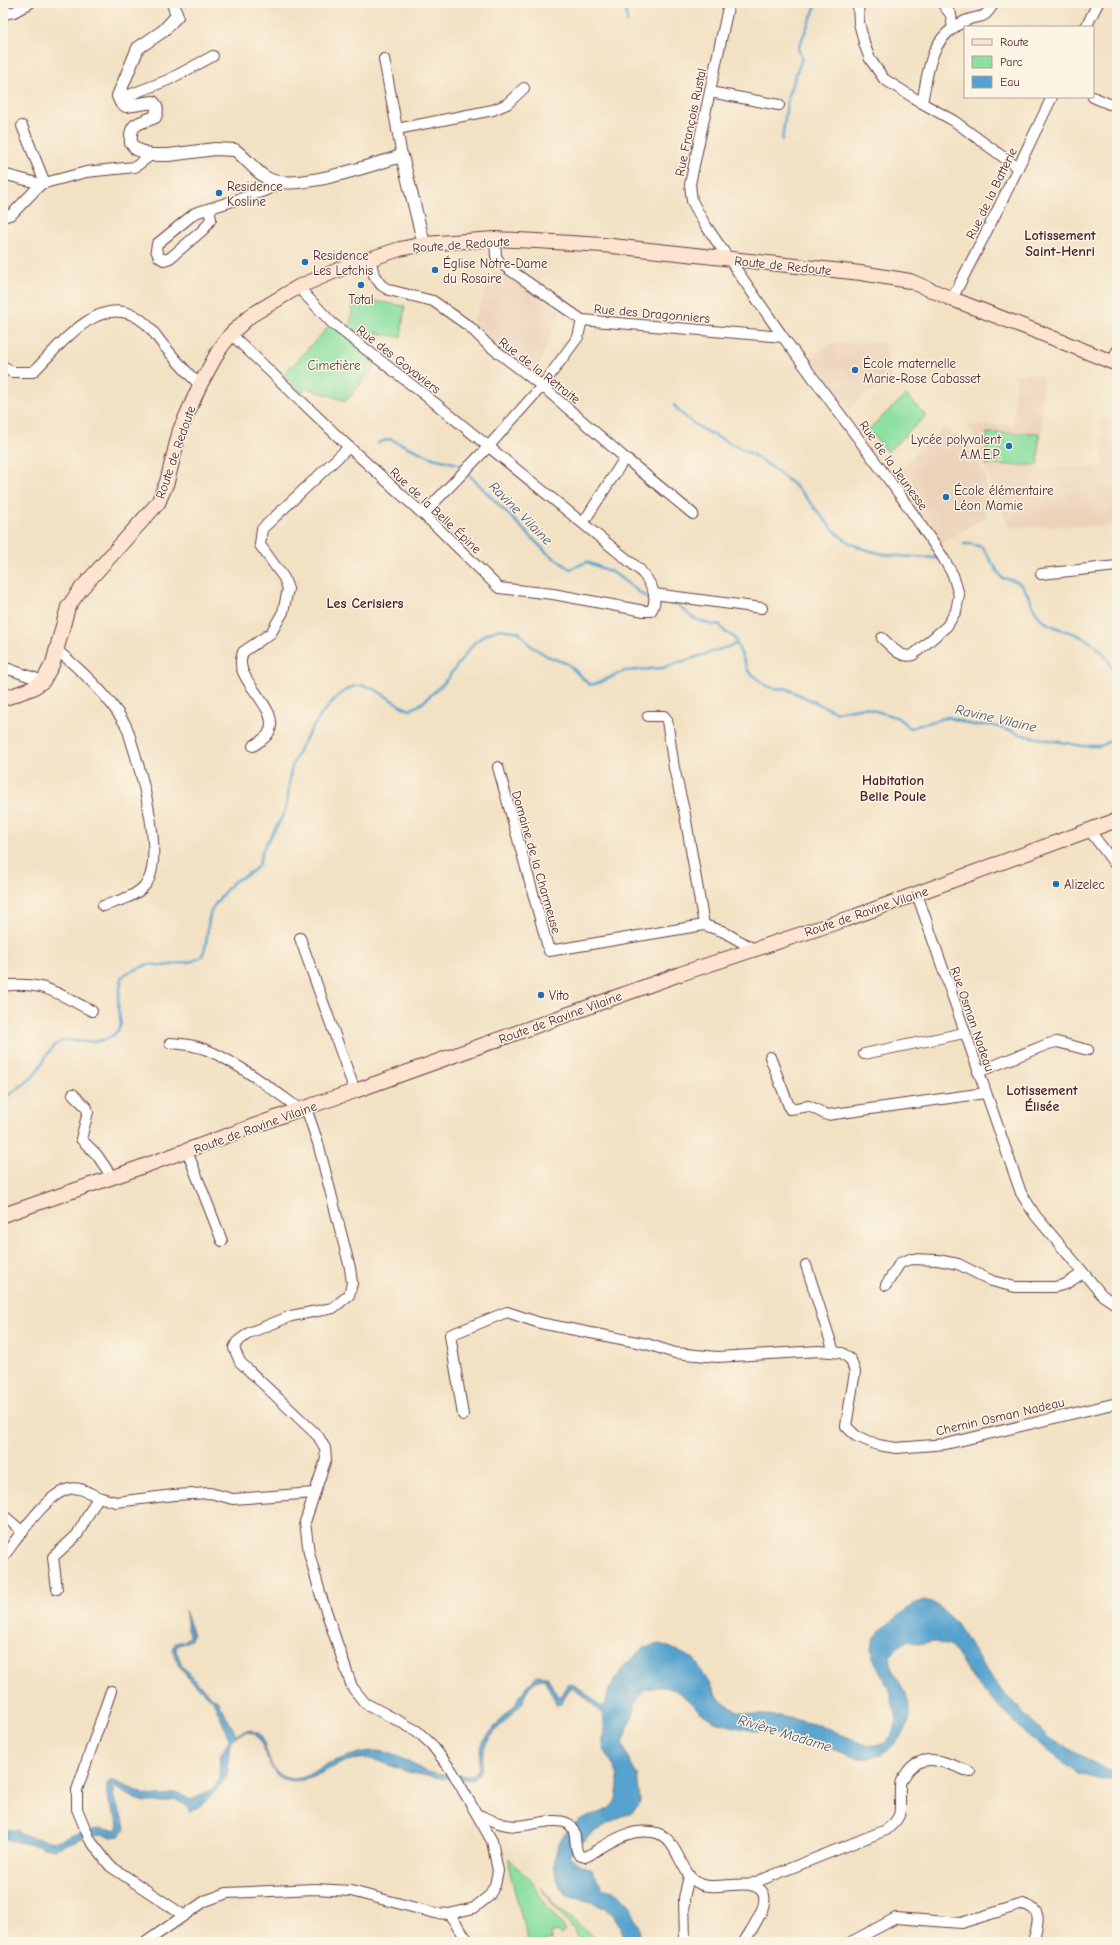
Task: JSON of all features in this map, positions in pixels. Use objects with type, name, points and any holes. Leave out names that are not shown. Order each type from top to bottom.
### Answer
[{"type":"main road","name":"Route de Redoute","points":[[43,681],[53,663],[68,607],[80,590],[158,503],[167,482],[180,430],[200,385],[219,350],[231,334],[250,316],[298,286],[370,259],[424,244],[495,239],[603,245],[861,273],[910,281],[952,299],[1116,359]]},
{"type":"main road","points":[[3,699],[33,688],[43,681]]},
{"type":"main road","name":"Route de Ravine Vilaine","points":[[3,1215],[302,1109],[355,1092],[522,1030],[754,949],[853,917],[1117,820]]},
{"type":"street","points":[[3,14],[14,12],[30,3]]},
{"type":"street","points":[[173,3],[177,16],[163,31],[138,48],[118,96],[121,104],[126,106],[153,102],[157,106],[158,112],[155,117],[135,124],[130,134],[131,143],[136,150],[151,155],[235,150],[265,177],[281,184]]},
{"type":"street","name":"Rue François Rustal","points":[[729,3],[690,184],[692,201],[731,260]]},
{"type":"street","points":[[858,3],[860,23],[865,46],[870,59],[884,80],[954,121],[1018,168]]},
{"type":"street","points":[[942,3],[951,15],[953,28]]},
{"type":"street","points":[[922,103],[932,53],[936,45],[953,28],[966,20],[986,16],[994,3]]},
{"type":"street","points":[[1086,26],[1098,3]]},
{"type":"street","points":[[119,99],[168,80],[214,56]]},
{"type":"street","points":[[384,59],[402,156],[424,244]]},
{"type":"street","points":[[397,129],[493,110],[507,104],[524,88]]},
{"type":"street","points":[[710,92],[779,105]]},
{"type":"street","points":[[1094,97],[1109,104]]},
{"type":"street","name":"Rue de la Batterie","points":[[952,299],[1052,98]]},
{"type":"street","points":[[22,126],[43,184]]},
{"type":"street","points":[[3,218],[12,214],[43,184],[86,172],[135,168],[151,155]]},
{"type":"street","points":[[209,209],[211,219],[204,229],[174,256],[164,260],[159,257],[156,250],[157,244],[192,215],[209,209],[281,184],[309,182],[402,156]]},
{"type":"street","points":[[3,174],[43,184]]},
{"type":"street","points":[[495,239],[496,256],[500,263],[582,320]]},
{"type":"street","name":"Rue de la Retraite","points":[[370,259],[374,275],[381,285],[389,290],[432,301],[470,327],[487,344],[542,386],[625,458],[693,514]]},
{"type":"street","name":"Rue de la Jeunesse","points":[[731,260],[783,337],[900,495],[942,556],[953,575],[959,595],[956,611],[947,626],[913,655],[907,657],[900,654],[882,638]]},
{"type":"street","name":"Rue des Goyaviers","points":[[298,286],[332,324],[434,402],[640,570],[649,581],[654,594]]},
{"type":"street","points":[[3,366],[12,372],[33,372],[70,333],[92,318],[108,312],[128,314],[145,323],[182,368],[200,385]]},
{"type":"street","name":"Rue des Dragonniers","points":[[423,514],[488,447],[542,386],[578,337],[582,320],[783,337]]},
{"type":"street","name":"Rue de la Belle Épine","points":[[231,334],[349,447],[423,514],[499,588],[553,594],[644,611],[650,611],[654,604],[654,594]]},
{"type":"street","points":[[253,746],[268,734],[270,722],[265,706],[244,675],[240,662],[243,652],[271,633],[283,612],[288,589],[284,578],[260,545],[262,529],[349,447]]},
{"type":"street","points":[[583,523],[625,458]]},
{"type":"street","points":[[1041,574],[1117,566]]},
{"type":"street","points":[[654,594],[762,608]]},
{"type":"street","points":[[57,650],[80,669],[126,724],[140,769],[148,807],[153,859],[146,883],[137,892],[126,898],[103,906]]},
{"type":"street","points":[[3,667],[43,681]]},
{"type":"street","points":[[648,716],[664,716],[667,720],[674,768],[685,815],[704,925],[722,931],[754,949]]},
{"type":"street","name":"Domaine de la Charmeuse","points":[[498,767],[549,951],[704,925]]},
{"type":"street","points":[[1090,831],[1117,867]]},
{"type":"street","name":"Rue Osman Nadeau","points":[[916,894],[1021,1193],[1035,1215],[1083,1273],[1102,1295],[1117,1305]]},
{"type":"street","points":[[300,938],[355,1092]]},
{"type":"street","points":[[3,986],[18,983],[42,986],[92,1011]]},
{"type":"street","points":[[864,1054],[964,1034]]},
{"type":"street","points":[[978,1072],[1048,1044],[1057,1042],[1088,1050]]},
{"type":"street","points":[[146,1942],[205,1901],[227,1893],[314,1889],[351,1891],[435,1913],[449,1914],[474,1908],[489,1896],[495,1885],[498,1871],[492,1841],[461,1786],[431,1744],[416,1731],[365,1703],[352,1687],[321,1596],[309,1553],[305,1522],[326,1459],[325,1448],[318,1436],[240,1362],[234,1348],[237,1342],[249,1333],[291,1316],[333,1308],[349,1295],[352,1283],[350,1268],[318,1143],[302,1109],[296,1107],[244,1071],[208,1050],[192,1045],[170,1043]]},
{"type":"street","points":[[770,1057],[790,1109],[809,1106],[827,1114],[985,1093]]},
{"type":"street","points":[[73,1094],[87,1108],[88,1112],[81,1139],[97,1155],[112,1177]]},
{"type":"street","points":[[187,1151],[222,1241]]},
{"type":"street","points":[[886,1285],[900,1263],[910,1259],[938,1260],[958,1264],[992,1281],[1015,1287],[1055,1287],[1066,1284],[1083,1273]]},
{"type":"street","points":[[463,1415],[450,1335],[507,1312],[540,1323],[648,1344],[675,1353],[717,1357],[819,1350],[834,1352],[806,1265]]},
{"type":"street","name":"Chemin Osman Nadeau","points":[[834,1352],[842,1352],[851,1360],[855,1372],[846,1426],[856,1436],[878,1445],[896,1448],[946,1444],[1117,1403]]},
{"type":"street","points":[[3,1557],[48,1501],[62,1491],[68,1489],[79,1489],[98,1497],[116,1502],[174,1495],[210,1493],[233,1499],[314,1494]]},
{"type":"street","points":[[57,1589],[53,1557],[77,1535],[98,1497]]},
{"type":"street","points":[[3,1515],[23,1532]]},
{"type":"street","points":[[111,1690],[77,1790],[77,1809],[90,1840],[110,1866],[184,1915]]},
{"type":"street","points":[[478,1815],[504,1825],[518,1826],[550,1821],[566,1823],[571,1826],[575,1834],[575,1850],[579,1855],[585,1857],[624,1834],[640,1831],[653,1832],[666,1838],[678,1854],[689,1876],[700,1884],[712,1886],[751,1884],[886,1830],[895,1824],[902,1810],[900,1796],[901,1781],[912,1766],[918,1762],[936,1760],[946,1762],[970,1772]]},
{"type":"street","points":[[686,1942],[684,1898],[689,1876]]},
{"type":"street","points":[[744,1942],[765,1903],[764,1894],[759,1887],[751,1884]]},
{"type":"street","points":[[850,1942],[896,1918],[961,1923],[1023,1904],[1032,1906],[1037,1913],[1038,1923],[1033,1942]]},
{"type":"street","points":[[449,1914],[469,1942]]},
{"type":"shaded area","points":[[495,271],[534,291],[560,310],[540,364],[530,369],[472,323]]},
{"type":"shaded area","name":"École maternelle Marie-Rose Cabasset","points":[[884,342],[892,384],[867,393],[850,409],[811,357],[832,343]]},
{"type":"shaded area","name":"Lycée polyvalent A.M.E.P.","points":[[1016,374],[1043,375],[1040,469],[1103,466],[1101,419],[1117,418],[1117,525],[1009,527],[968,426],[1014,425]]},
{"type":"shaded area","name":"École élémentaire Léon Mamie","points":[[943,428],[966,443],[986,475],[986,517],[940,544],[892,477]]},
{"type":"green space","name":"Cimetière","points":[[354,298],[405,306],[401,337],[354,330],[353,340],[380,361],[346,401],[307,388],[302,393],[283,375],[332,323],[340,330],[350,323]]},
{"type":"green space","points":[[906,395],[926,416],[887,452],[868,430]]},
{"type":"green space","points":[[987,433],[1039,433],[1038,465],[986,465]]},
{"type":"green space","points":[[509,1859],[532,1881],[547,1908],[562,1924],[565,1931],[562,1935],[557,1932],[550,1934],[551,1940],[542,1942],[528,1942],[510,1873]]},
{"type":"green space","points":[[541,1887],[557,1907],[599,1942],[579,1942],[572,1927],[551,1902]]},
{"type":"water","name":"Rivière Madame","points":[[923,1600],[933,1602],[957,1624],[988,1674],[1004,1693],[1049,1738],[1108,1770],[1117,1773],[1117,1781],[1105,1781],[1079,1774],[1027,1735],[975,1682],[950,1645],[933,1641],[919,1644],[909,1640],[895,1649],[890,1656],[894,1671],[908,1700],[910,1708],[909,1723],[901,1736],[890,1748],[877,1756],[870,1758],[852,1756],[805,1740],[723,1724],[706,1716],[684,1696],[668,1688],[658,1687],[645,1690],[638,1697],[623,1744],[628,1758],[637,1774],[640,1802],[638,1807],[633,1812],[619,1817],[591,1834],[570,1856],[576,1862],[592,1870],[603,1888],[616,1892],[630,1905],[640,1930],[639,1942],[624,1942],[620,1926],[612,1914],[592,1903],[568,1896],[560,1887],[555,1870],[555,1859],[556,1852],[562,1838],[572,1825],[585,1817],[605,1811],[615,1802],[617,1796],[618,1777],[603,1744],[604,1723],[601,1714],[584,1696],[572,1688],[567,1691],[562,1703],[557,1704],[544,1679],[536,1681],[527,1690],[523,1702],[489,1739],[484,1749],[480,1772],[474,1779],[426,1776],[408,1772],[379,1761],[358,1759],[339,1764],[303,1780],[294,1781],[284,1779],[277,1775],[272,1768],[257,1737],[252,1733],[244,1733],[232,1740],[226,1777],[209,1798],[189,1812],[189,1807],[174,1799],[164,1802],[144,1802],[135,1799],[113,1786],[114,1797],[125,1829],[120,1836],[112,1837],[101,1835],[85,1837],[54,1849],[3,1839],[3,1830],[18,1830],[21,1835],[54,1842],[79,1833],[98,1829],[117,1830],[119,1824],[108,1799],[106,1789],[107,1783],[112,1780],[146,1795],[163,1796],[176,1792],[192,1800],[212,1789],[219,1780],[220,1757],[229,1739],[214,1702],[187,1677],[175,1659],[173,1650],[175,1643],[184,1641],[189,1636],[185,1610],[193,1632],[191,1640],[177,1646],[176,1650],[183,1667],[212,1698],[217,1700],[236,1734],[250,1730],[260,1734],[272,1766],[280,1775],[293,1779],[304,1777],[329,1763],[346,1757],[364,1752],[376,1751],[396,1755],[429,1772],[457,1775],[474,1774],[479,1768],[480,1750],[484,1740],[506,1713],[515,1706],[519,1696],[537,1675],[547,1676],[558,1697],[567,1685],[571,1684],[584,1691],[602,1707],[605,1705],[609,1690],[623,1667],[644,1648],[660,1644],[694,1659],[717,1696],[726,1705],[736,1710],[749,1714],[781,1716],[825,1727],[867,1746],[883,1744],[891,1737],[897,1719],[888,1687],[873,1658],[871,1648],[874,1639],[883,1628],[914,1604]]},
{"type":"waterway","points":[[625,3],[627,22]]},
{"type":"waterway","points":[[782,140],[788,96],[802,58],[798,49],[817,3]]},
{"type":"waterway","points":[[674,405],[697,426],[749,453],[777,472],[797,488],[837,534],[845,540],[874,552],[906,557],[938,558]]},
{"type":"waterway","name":"Ravine Vilaine","points":[[378,443],[390,439],[433,458],[458,464],[464,470]]},
{"type":"waterway","name":"Ravine Vilaine","points":[[467,473],[546,552],[570,569],[587,562],[614,573],[648,599]]},
{"type":"waterway","points":[[964,544],[982,547],[1002,578],[1015,581],[1023,587],[1036,613],[1044,621],[1055,627],[1083,637],[1097,647],[1107,659],[1115,674],[1117,682]]},
{"type":"waterway","name":"Ravine Vilaine","points":[[660,601],[678,605],[693,618],[712,625],[719,624],[725,632],[734,637],[737,644]]},
{"type":"waterway","name":"Ravine Vilaine","points":[[3,1098],[30,1079],[37,1072],[49,1052],[62,1041],[68,1040],[86,1042],[107,1039],[119,1029],[121,1024],[118,1008],[119,995],[122,977],[127,973],[149,964],[165,966],[193,961],[202,956],[206,944],[212,909],[232,883],[254,870],[259,864],[261,854],[285,810],[294,761],[314,725],[341,693],[350,688],[366,686],[410,710],[421,704],[444,683],[474,643],[486,634],[500,629],[519,632],[531,646],[547,656],[568,664],[590,685],[625,671],[662,668],[737,644],[748,671],[767,686],[777,689],[785,688],[836,712],[864,707],[898,718],[910,728],[948,717],[973,725],[991,725],[1026,736],[1083,746],[1101,746],[1117,737]]},
{"type":"place","name":"Residence Kosline","points":[[219,193]]},
{"type":"place","name":"Residence Les Letchis","points":[[305,262]]},
{"type":"place","name":"Église Notre-Dame du Rosaire","points":[[435,270]]},
{"type":"place","name":"Total","points":[[361,285]]},
{"type":"place","name":"École maternelle Marie-Rose Cabasset","points":[[855,370]]},
{"type":"place","name":"Lycée polyvalent A.M.E.P.","points":[[1009,446]]},
{"type":"place","name":"École élémentaire Léon Mamie","points":[[946,497]]},
{"type":"place","name":"Alizelec","points":[[1056,884]]},
{"type":"place","name":"Vito","points":[[541,995]]},
{"type":"district","name":"Lotissement Saint-Henri","points":[[1060,244]]},
{"type":"district","name":"Les Cerisiers","points":[[365,603]]},
{"type":"district","name":"Habitation Belle Poule","points":[[893,788]]},
{"type":"district","name":"Lotissement Élisée","points":[[1042,1098]]}]
